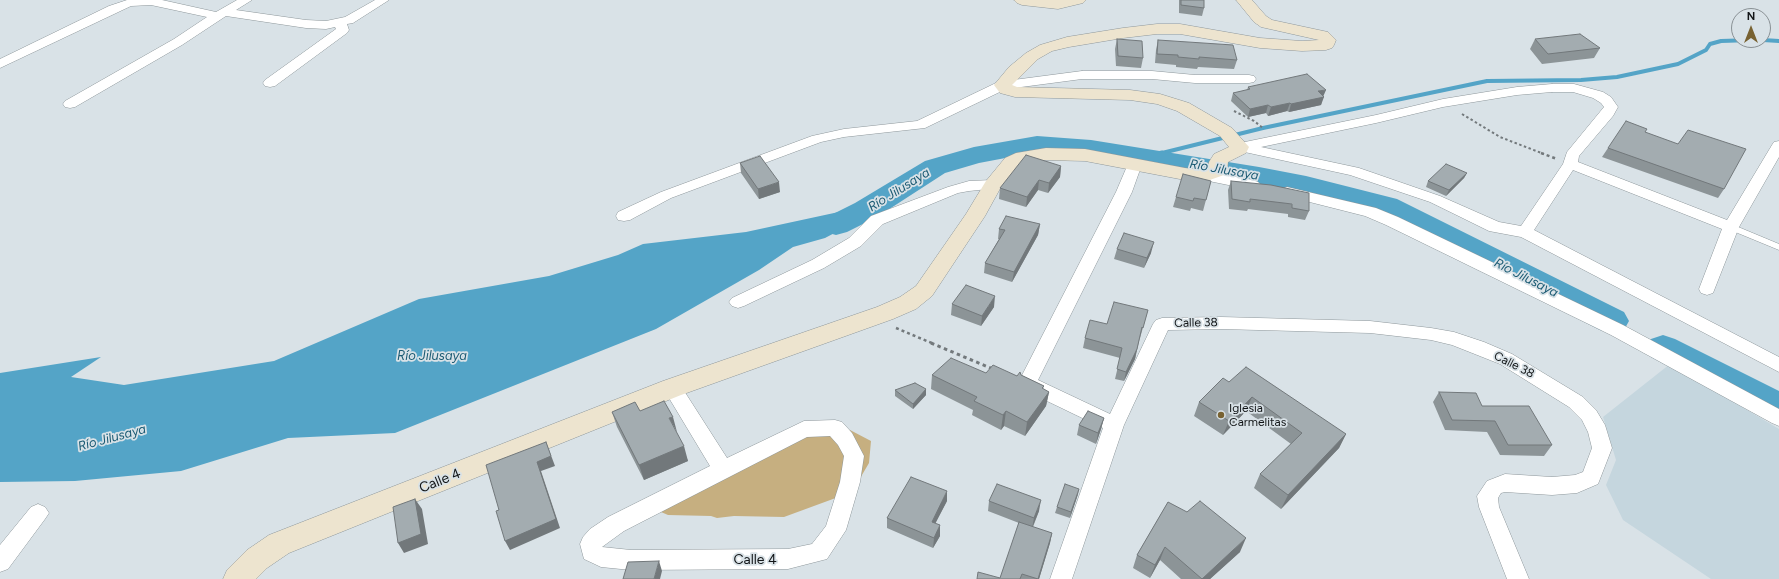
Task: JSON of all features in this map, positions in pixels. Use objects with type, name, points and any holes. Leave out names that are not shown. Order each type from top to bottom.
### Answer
[{"type":"street","points":[[70,104],[178,42],[221,14],[246,0]]},
{"type":"street","points":[[0,64],[113,9],[129,3],[151,1],[221,14],[306,24],[340,23],[383,0]]},
{"type":"street","points":[[1022,0],[1058,4],[1078,0]]},
{"type":"street","points":[[1002,85],[1032,56],[1046,48],[1067,42],[1123,33],[1157,29],[1180,29],[1266,44],[1302,46],[1326,45],[1328,40],[1322,35],[1267,24],[1260,19],[1244,0]]},
{"type":"street","points":[[270,83],[343,30],[340,23]]},
{"type":"street","points":[[624,216],[666,195],[811,141],[844,133],[920,125],[1002,85],[1082,75],[1152,75],[1195,79],[1249,79]]},
{"type":"street","points":[[1002,85],[1006,89],[1015,92],[1130,95],[1160,99],[1183,107],[1233,140],[1354,172],[1402,187],[1435,199],[1495,227],[1525,232],[1779,365]]},
{"type":"street","points":[[1233,140],[1376,119],[1443,103],[1517,91],[1574,88],[1598,95],[1606,100],[1611,107],[1608,113],[1572,155],[1570,164],[1525,232]]},
{"type":"street","points":[[1233,140],[1239,149],[1221,158],[1213,170],[1270,188],[1356,208],[1392,221],[1617,330],[1779,418]]},
{"type":"street","points":[[1707,289],[1731,227],[1779,145]]},
{"type":"street","name":"Calle 4","points":[[237,579],[257,560],[279,544],[672,388],[908,303],[924,291],[975,216],[993,185],[1012,162],[1023,157],[1065,154],[1085,155],[1185,174],[1213,170]]},
{"type":"street","points":[[1061,579],[1114,425],[1027,383],[1124,192],[1135,164]]},
{"type":"street","points":[[1570,164],[1731,227]]},
{"type":"street","points":[[738,302],[818,264],[849,246],[877,220],[953,190],[969,186],[993,185]]},
{"type":"street","name":"Calle 38","points":[[1114,425],[1162,324],[1221,323],[1362,327],[1431,334],[1466,343],[1506,359],[1536,376],[1576,402],[1588,415],[1598,431],[1601,442],[1602,448],[1591,478],[1577,484],[1564,485],[1505,483],[1494,487],[1487,496],[1489,507],[1518,579]]},
{"type":"street","points":[[672,388],[723,469]]},
{"type":"street","name":"Calle 4","points":[[835,428],[845,439],[854,456],[850,482],[835,530],[819,552],[788,560],[631,560],[602,557],[592,552],[591,544],[604,532],[723,469],[804,429],[835,428]]},
{"type":"street","points":[[0,562],[38,513]]},
{"type":"lane","points":[[1731,227],[1779,247]]},
{"type":"path","points":[[1443,103],[1500,137],[1570,164]]},
{"type":"path","points":[[1234,111],[1248,117],[1260,126]]},
{"type":"path","points":[[878,315],[1027,383]]},
{"type":"shaded area","points":[[1670,364],[1779,429],[1779,579],[1711,579],[1623,520],[1606,485],[1616,460],[1603,417]]},
{"type":"shaded area","points":[[831,427],[850,430],[871,441],[869,463],[852,492],[784,517],[734,516],[717,518],[711,516],[668,515],[654,509],[777,443]]},
{"type":"water","name":"Río Jilusaya","points":[[899,199],[825,238],[793,247],[759,270],[656,329],[395,433],[288,438],[181,471],[75,481],[0,482],[0,373],[101,357],[71,377],[124,385],[274,361],[419,299],[549,276],[618,255],[643,244],[746,232]]},
{"type":"building","points":[[1181,0],[1204,0],[1204,8],[1181,5]]},
{"type":"building","points":[[1580,34],[1600,48],[1548,54],[1535,39]]},
{"type":"building","points":[[1117,39],[1142,41],[1143,58],[1118,56]]},
{"type":"building","points":[[1158,40],[1233,45],[1237,60],[1199,57],[1199,59],[1178,57],[1178,55],[1157,54]]},
{"type":"building","points":[[1307,74],[1326,90],[1318,91],[1324,97],[1291,104],[1271,107],[1268,105],[1250,109],[1233,93],[1250,89],[1248,87]]},
{"type":"building","points":[[1626,121],[1647,129],[1645,132],[1678,144],[1688,130],[1746,149],[1724,189],[1608,148]]},
{"type":"building","points":[[1026,155],[1061,166],[1049,183],[1039,180],[1027,197],[1000,188]]},
{"type":"building","points":[[760,156],[779,182],[758,189],[740,163]]},
{"type":"building","points":[[1446,164],[1467,173],[1449,190],[1428,181]]},
{"type":"building","points":[[1183,174],[1211,181],[1206,200],[1194,198],[1193,201],[1176,197]]},
{"type":"building","points":[[1231,181],[1271,185],[1309,193],[1309,211],[1292,208],[1292,204],[1250,199],[1250,202],[1232,199]]},
{"type":"building","points":[[1006,216],[1040,224],[1014,272],[985,263],[1005,230],[999,229]]},
{"type":"building","points":[[1124,233],[1154,242],[1147,258],[1117,249]]},
{"type":"building","points":[[966,285],[995,296],[982,316],[952,304]]},
{"type":"building","points":[[1114,302],[1148,310],[1137,349],[1126,372],[1117,369],[1122,348],[1085,338],[1090,320],[1107,324]]},
{"type":"building","points":[[951,358],[986,373],[993,365],[1017,376],[1020,372],[1021,375],[1044,386],[1042,388],[1049,392],[1027,422],[1006,411],[1003,415],[974,401],[977,397],[932,375]]},
{"type":"building","points":[[1246,367],[1346,434],[1288,495],[1260,474],[1302,433],[1252,397],[1229,421],[1199,402],[1223,378],[1229,382]]},
{"type":"building","points":[[915,383],[926,389],[913,404],[895,390]]},
{"type":"building","points":[[1439,392],[1476,393],[1482,406],[1529,406],[1552,445],[1508,445],[1495,421],[1452,420]]},
{"type":"building","points":[[664,401],[673,417],[669,418],[684,446],[639,465],[612,412],[635,402],[640,411]]},
{"type":"building","points":[[1088,411],[1104,418],[1098,433],[1079,425]]},
{"type":"building","points":[[546,442],[551,456],[537,462],[556,519],[505,541],[496,511],[499,510],[486,465]]},
{"type":"building","points":[[911,477],[947,491],[932,522],[940,525],[934,538],[887,518]]},
{"type":"building","points":[[997,484],[1041,500],[1034,518],[989,501]]},
{"type":"building","points":[[1065,484],[1079,489],[1071,512],[1057,507]]},
{"type":"building","points":[[415,499],[421,534],[398,543],[393,507]]},
{"type":"building","points":[[1200,501],[1246,538],[1202,579],[1165,547],[1155,565],[1137,555],[1168,502],[1187,512]]},
{"type":"building","points":[[1019,522],[1052,533],[1038,579],[1022,574],[1020,579],[977,579],[978,572],[1000,578]]},
{"type":"building","points":[[659,561],[654,579],[623,579],[628,562]]},
{"type":"waterway","points":[[1771,40],[1779,41]]},
{"type":"waterway","points":[[1158,154],[1263,128],[1487,81],[1581,80],[1617,77],[1678,64],[1706,50],[1710,44],[1721,41],[1731,41]]},
{"type":"waterway","name":"Río Jilusaya","points":[[836,225],[866,210],[935,167],[974,155],[1037,144],[1091,148],[1306,185],[1386,206],[1612,321]]},
{"type":"waterway","name":"Río Jilusaya","points":[[1145,157],[1162,153]]},
{"type":"waterway","name":"Río Jilusaya","points":[[1663,348],[1779,408]]},
{"type":"place","name":"Iglesia Carmelitas","points":[[1221,415]]}]
